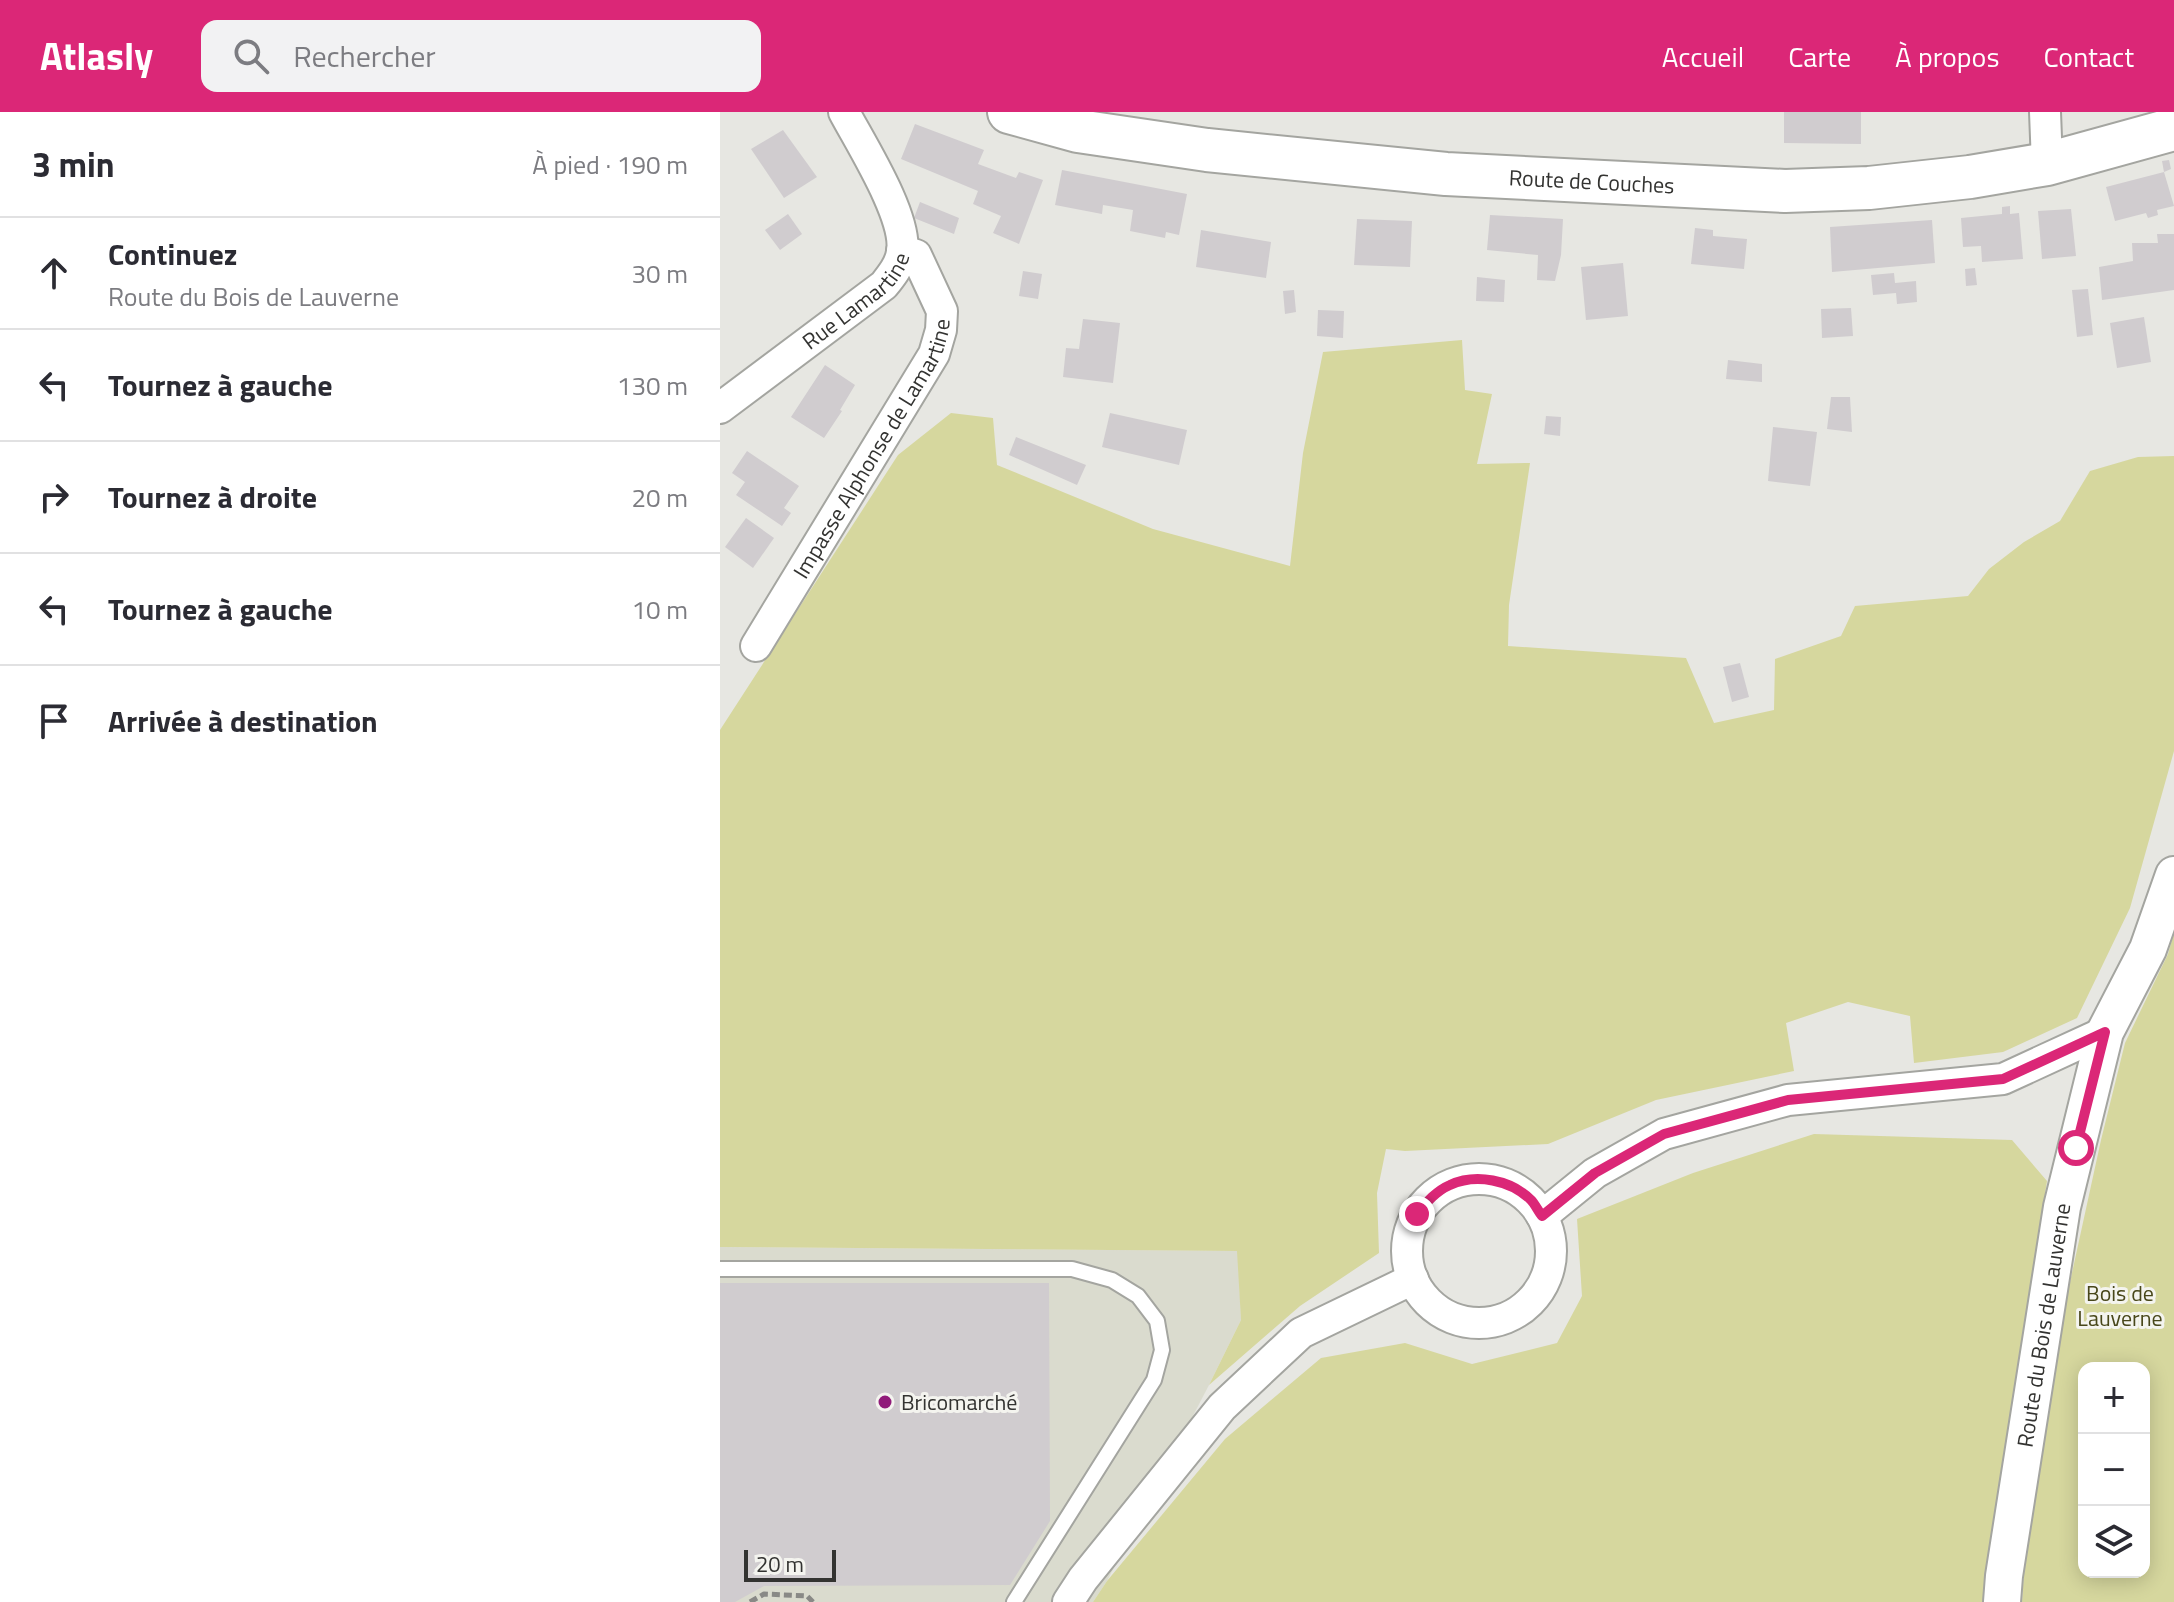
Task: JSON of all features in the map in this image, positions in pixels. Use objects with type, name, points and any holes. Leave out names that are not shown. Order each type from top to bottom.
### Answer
[{"type":"main road","name":"Route de Couches","points":[[1009,112],[1078,131],[1207,150],[1446,174],[1785,191],[1869,188],[1970,177],[2047,164],[2174,129]]},
{"type":"street","name":"Rue Lamartine","points":[[720,408],[884,285],[895,270],[902,251],[900,227],[889,198],[844,112]]},
{"type":"street","points":[[2045,112],[2047,164]]},
{"type":"street","name":"Impasse Alphonse de Lamartine","points":[[756,646],[934,354],[941,330],[942,311],[916,255],[902,251]]},
{"type":"street","name":"Route du Bois de Lauverne","points":[[2002,1602],[2062,1207],[2105,1032],[2148,949],[2174,875]]},
{"type":"street","points":[[1542,1216],[1595,1173],[1664,1134],[1788,1100],[2003,1079],[2105,1032]]},
{"type":"street","points":[[1471,1179],[1493,1180],[1513,1187],[1531,1200],[1542,1216],[1551,1242],[1550,1267],[1541,1290],[1523,1309],[1501,1320],[1476,1323],[1452,1318],[1430,1304],[1413,1279],[1408,1261],[1408,1237],[1417,1214],[1431,1197],[1450,1185],[1471,1179]]},
{"type":"street","points":[[1068,1602],[1083,1579],[1222,1407],[1301,1333],[1413,1279]]},
{"type":"lane","points":[[720,1269],[1072,1269],[1112,1280],[1138,1296],[1157,1321],[1162,1350],[1154,1380],[1014,1602]]},
{"type":"path","points":[[750,1602],[764,1594],[807,1596],[813,1602]]},
{"type":"shaded area","name":"Bricomarché","points":[[720,1247],[1238,1251],[1241,1320],[1107,1581],[1093,1602],[720,1602]]},
{"type":"green space","points":[[1462,340],[1465,390],[1492,394],[1477,464],[1530,463],[1509,605],[1508,646],[1686,658],[1714,723],[1774,710],[1775,659],[1841,636],[1855,606],[1968,596],[1989,569],[2024,542],[2060,521],[2090,471],[2138,457],[2174,456],[2174,751],[2130,908],[2077,1018],[2003,1052],[1914,1063],[1910,1016],[1848,1002],[1786,1023],[1794,1071],[1656,1100],[1548,1144],[1405,1151],[1386,1149],[1377,1193],[1379,1253],[1300,1306],[1209,1385],[1241,1320],[1237,1251],[720,1247],[720,730],[898,455],[951,413],[993,418],[997,465],[1153,529],[1290,566],[1303,453],[1323,352]]},
{"type":"green space","name":"Bois de Lauverne","points":[[2174,933],[2174,1602],[2022,1602],[2024,1570],[2065,1305],[2125,1043],[2168,954]]},
{"type":"green space","points":[[1814,1134],[2012,1140],[2047,1181],[1991,1548],[1988,1602],[1093,1602],[1225,1439],[1321,1358],[1405,1343],[1472,1364],[1557,1343],[1582,1296],[1577,1219],[1693,1173]]},
{"type":"building","points":[[1784,112],[1861,112],[1861,144],[1784,143]]},
{"type":"building","points":[[915,124],[984,150],[978,164],[1016,178],[1019,172],[1043,180],[1019,244],[993,233],[1001,216],[973,204],[978,191],[901,159]]},
{"type":"building","points":[[783,130],[817,177],[784,198],[751,149]]},
{"type":"building","points":[[2169,160],[2171,169],[2164,172],[2162,161]]},
{"type":"building","points":[[1062,170],[1187,194],[1179,235],[1166,232],[1165,238],[1130,231],[1133,210],[1103,205],[1102,214],[1055,205]]},
{"type":"building","points":[[2164,172],[2174,206],[2157,210],[2158,215],[2148,218],[2146,213],[2115,221],[2106,187]]},
{"type":"building","points":[[920,202],[959,218],[954,234],[914,218]]},
{"type":"building","points":[[2010,206],[2010,214],[2019,213],[2023,259],[1982,262],[1981,246],[1963,247],[1961,218],[2002,214],[2002,207]]},
{"type":"building","points":[[2071,209],[2076,256],[2042,259],[2038,211]]},
{"type":"building","points":[[788,214],[802,234],[780,250],[765,230]]},
{"type":"building","points":[[1490,215],[1563,219],[1561,255],[1555,281],[1537,280],[1538,255],[1487,250]]},
{"type":"building","points":[[1357,219],[1412,221],[1410,267],[1354,265]]},
{"type":"building","points":[[1932,220],[1935,263],[1832,272],[1830,227]]},
{"type":"building","points":[[1695,228],[1713,230],[1713,236],[1747,239],[1744,269],[1691,264]]},
{"type":"building","points":[[1201,230],[1271,242],[1266,278],[1196,267]]},
{"type":"building","points":[[2157,234],[2174,234],[2174,290],[2102,300],[2099,267],[2133,261],[2132,243],[2158,243]]},
{"type":"building","points":[[1623,263],[1628,316],[1586,320],[1581,267]]},
{"type":"building","points":[[1975,268],[1977,285],[1966,286],[1965,269]]},
{"type":"building","points":[[1023,271],[1042,274],[1038,299],[1019,296]]},
{"type":"building","points":[[1894,273],[1895,283],[1916,281],[1917,302],[1897,304],[1896,293],[1873,295],[1871,275]]},
{"type":"building","points":[[1477,277],[1505,280],[1504,302],[1476,301]]},
{"type":"building","points":[[2088,289],[2093,335],[2077,337],[2072,290]]},
{"type":"building","points":[[1294,290],[1296,312],[1285,314],[1283,291]]},
{"type":"building","points":[[1851,308],[1853,336],[1822,338],[1821,309]]},
{"type":"building","points":[[1318,310],[1344,311],[1343,338],[1317,336]]},
{"type":"building","points":[[2144,317],[2151,362],[2117,368],[2110,323]]},
{"type":"building","points":[[1083,319],[1120,323],[1113,383],[1063,377],[1066,348],[1079,349]]},
{"type":"building","points":[[1728,360],[1762,364],[1762,382],[1726,379]]},
{"type":"building","points":[[825,365],[855,385],[824,438],[791,417]]},
{"type":"building","points":[[1831,397],[1850,397],[1852,432],[1827,429]]},
{"type":"building","points":[[1110,413],[1187,430],[1179,465],[1102,447]]},
{"type":"building","points":[[1546,416],[1561,417],[1560,436],[1544,434]]},
{"type":"building","points":[[1773,427],[1817,432],[1810,486],[1768,481]]},
{"type":"building","points":[[1016,437],[1086,465],[1077,485],[1009,455]]},
{"type":"building","points":[[747,451],[799,486],[784,508],[791,513],[782,526],[736,495],[745,482],[732,473]]},
{"type":"building","points":[[746,518],[774,538],[753,568],[725,547]]},
{"type":"building","points":[[1740,663],[1749,697],[1732,702],[1723,667]]},
{"type":"building","name":"Bricomarché","points":[[720,1283],[1049,1283],[1050,1521],[1010,1585],[764,1586],[735,1602],[720,1602]]},
{"type":"place","name":"Bricomarché","points":[[885,1402]]},
{"type":"route","points":[[1417,1214],[1431,1197],[1450,1185],[1471,1179],[1493,1180],[1513,1187],[1531,1200],[1542,1216],[1595,1173],[1664,1134],[1788,1100],[2003,1079],[2105,1032],[2076,1148]]}]
